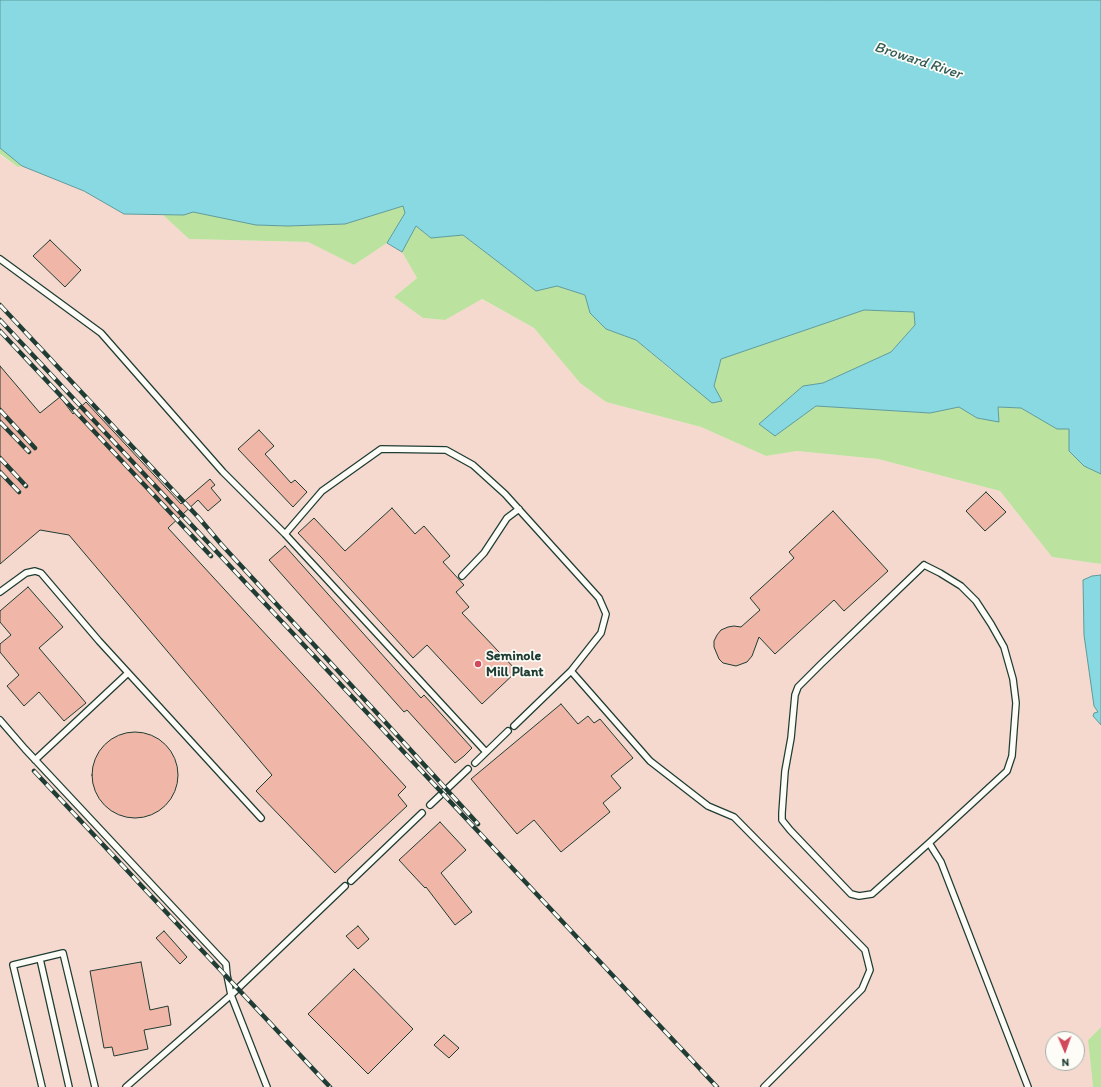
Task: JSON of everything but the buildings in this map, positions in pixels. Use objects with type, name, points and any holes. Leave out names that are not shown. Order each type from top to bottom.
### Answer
[{"type":"lane","points":[[0,259],[101,333],[223,472],[285,534],[486,752]]},
{"type":"lane","points":[[285,534],[322,491],[381,449],[446,450],[473,465],[505,494],[599,598],[606,614],[601,633],[572,671],[514,726]]},
{"type":"lane","points":[[462,576],[484,553],[507,518],[518,509]]},
{"type":"lane","points":[[924,565],[960,586],[976,601],[1004,647],[1013,679],[1016,703],[1012,756],[1007,771],[929,843],[872,894],[859,896],[851,894],[782,820],[785,771],[795,695],[798,687],[820,664],[924,565]]},
{"type":"lane","points":[[0,592],[26,573],[35,571],[41,573],[99,641],[261,818]]},
{"type":"lane","points":[[572,671],[650,761],[708,806],[734,817],[865,950],[870,970],[862,989],[764,1087]]},
{"type":"lane","points":[[35,760],[128,673]]},
{"type":"lane","points":[[0,720],[35,760],[226,964],[231,995],[267,1087]]},
{"type":"lane","points":[[475,763],[508,731]]},
{"type":"lane","points":[[430,805],[468,769]]},
{"type":"lane","points":[[351,880],[422,813]]},
{"type":"lane","points":[[929,843],[941,862],[1028,1087]]},
{"type":"lane","points":[[126,1087],[231,995],[345,886]]},
{"type":"lane","points":[[42,1087],[13,965],[63,953],[95,1087]]},
{"type":"lane","points":[[40,959],[68,1087]]},
{"type":"shaded area","points":[[0,155],[18,167],[22,166],[84,191],[124,214],[163,215],[189,239],[308,242],[354,265],[387,243],[402,252],[417,278],[394,297],[423,318],[445,320],[481,299],[534,328],[580,383],[606,402],[701,427],[766,456],[797,451],[878,459],[1000,491],[1052,557],[1101,564],[1101,1027],[1088,1040],[1093,1087],[0,1087]]},
{"type":"green space","points":[[0,148],[22,166],[18,167],[0,154]]},
{"type":"green space","points":[[403,206],[405,213],[387,243],[354,265],[308,242],[189,239],[163,215],[184,215],[193,212],[256,225],[288,226],[345,224]]},
{"type":"green space","points":[[416,226],[431,238],[463,235],[536,291],[557,286],[585,295],[590,313],[606,329],[636,340],[671,370],[714,386],[721,359],[864,310],[914,312],[915,325],[891,352],[823,383],[803,386],[775,436],[816,406],[930,413],[959,407],[977,418],[999,421],[998,407],[1021,408],[1057,429],[1069,429],[1084,466],[1101,474],[1101,564],[1052,557],[1000,491],[878,459],[797,451],[766,456],[701,427],[606,402],[580,383],[534,328],[482,299],[445,320],[423,318],[394,297],[417,278],[402,252]]},
{"type":"green space","points":[[1101,1027],[1101,1087],[1093,1087],[1088,1040]]},
{"type":"water","name":"Broward River","points":[[0,0],[1101,0],[1101,474],[1084,466],[1069,451],[1069,429],[1057,429],[1021,408],[998,407],[999,422],[977,418],[959,407],[930,413],[816,406],[775,436],[759,424],[803,386],[823,383],[891,352],[915,325],[914,312],[864,310],[721,359],[714,386],[722,401],[712,403],[636,340],[606,329],[590,313],[585,295],[557,286],[536,291],[463,235],[431,238],[416,226],[402,252],[387,243],[405,213],[403,206],[345,224],[288,226],[256,225],[193,212],[184,215],[124,214],[84,191],[22,166],[0,148]]},
{"type":"water","points":[[1101,575],[1101,725],[1093,716],[1094,713],[1098,712],[1094,706],[1084,635],[1083,580],[1092,576]]},
{"type":"railway","points":[[0,305],[199,518],[221,544],[478,824]]},
{"type":"railway","points":[[0,320],[717,1087]]},
{"type":"railway","points":[[0,331],[211,556]]},
{"type":"railway","points":[[0,410],[35,448]]},
{"type":"railway","points":[[0,422],[29,452]]},
{"type":"railway","points":[[0,458],[26,486]]},
{"type":"railway","points":[[0,472],[19,492]]},
{"type":"railway","points":[[34,771],[330,1087]]},
{"type":"place","name":"Seminole Mill Plant","points":[[478,664]]}]
